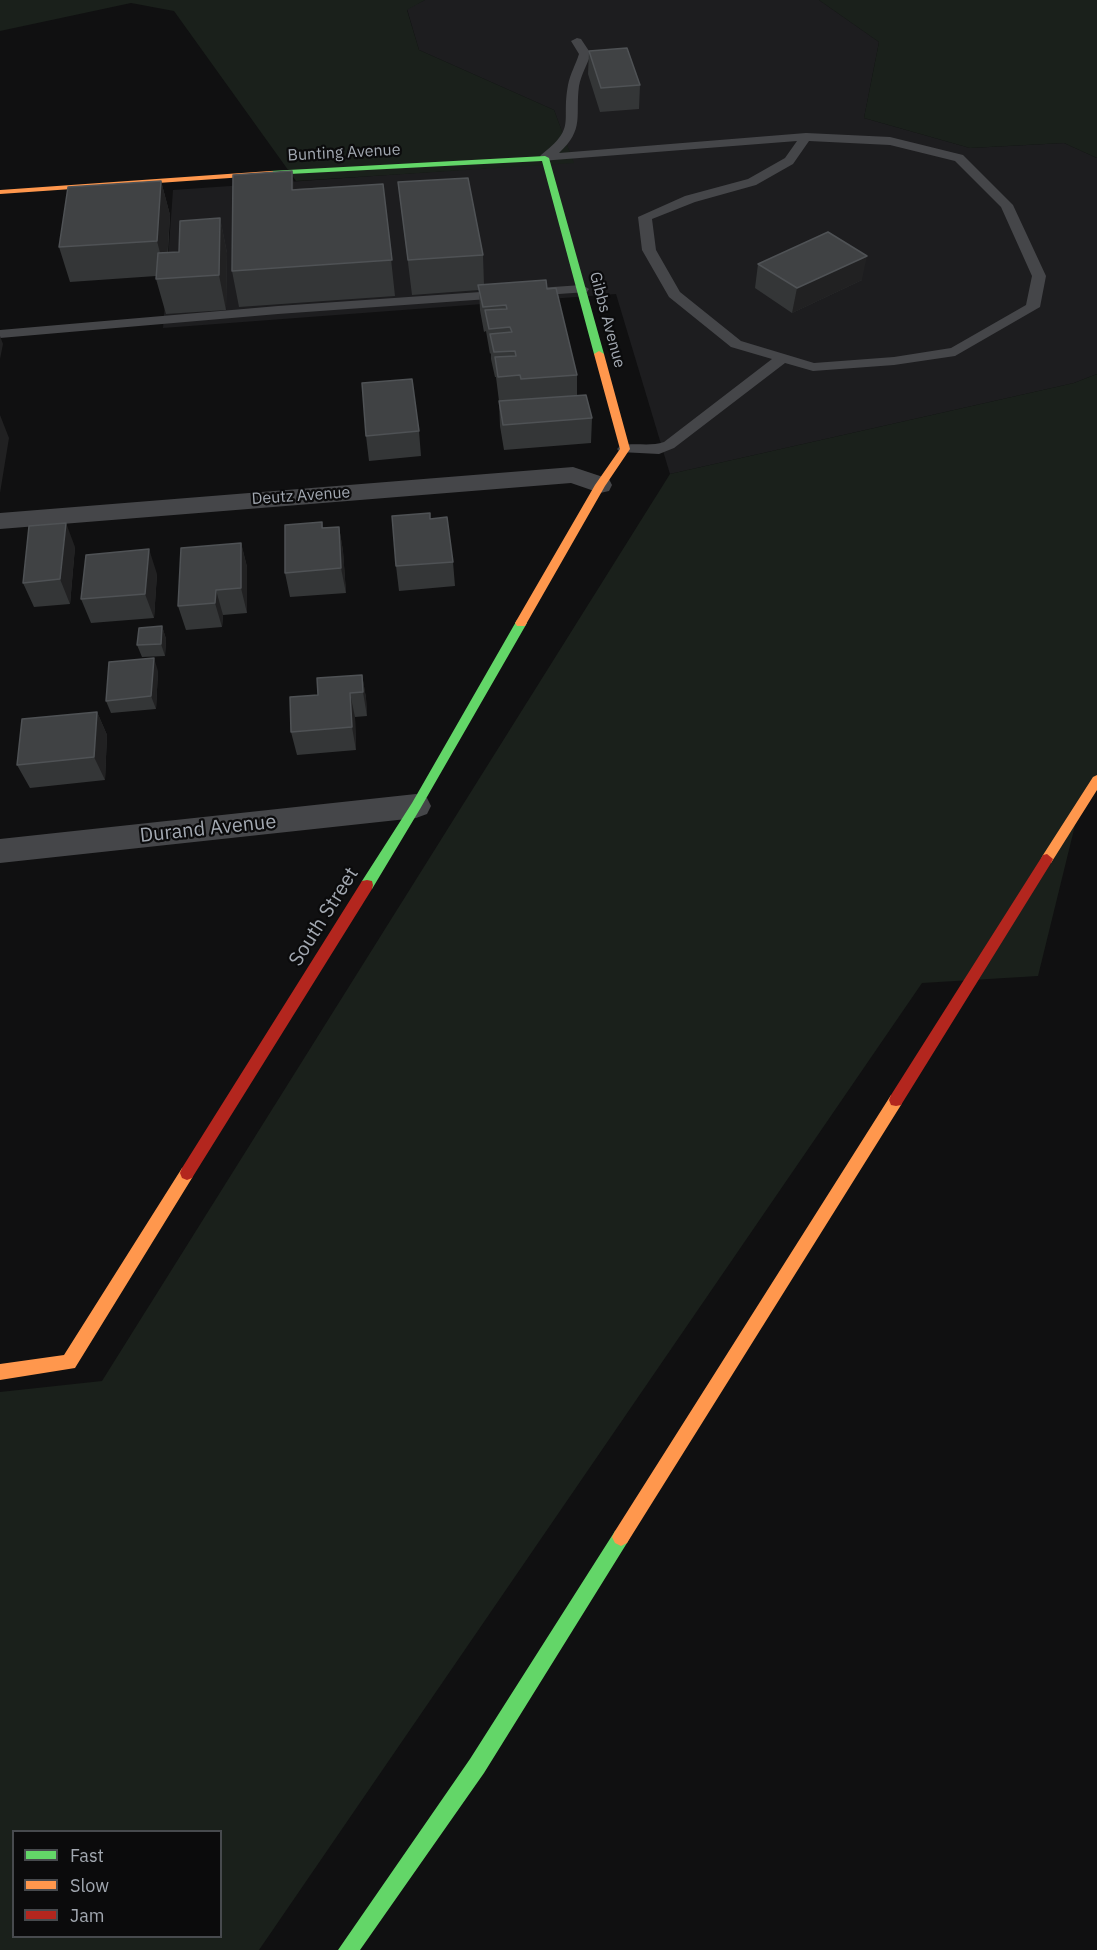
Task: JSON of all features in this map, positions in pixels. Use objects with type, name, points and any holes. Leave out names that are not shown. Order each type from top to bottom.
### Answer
[{"type":"main road","name":"Bunting Avenue","points":[[0,192],[264,173],[545,159]]},
{"type":"main road","name":"Gibbs Avenue","points":[[545,159],[625,449]]},
{"type":"main road","points":[[600,485],[625,449]]},
{"type":"main road","name":"South Street","points":[[0,1372],[69,1362],[416,806],[600,485]]},
{"type":"main road","points":[[348,1950],[477,1766],[1097,780]]},
{"type":"street","name":"Deutz Avenue","points":[[0,521],[573,475],[600,485]]},
{"type":"street","name":"Durand Avenue","points":[[0,851],[416,806]]},
{"type":"lane","points":[[545,159],[560,147],[572,130],[575,110],[573,89],[576,74],[585,54],[577,40]]},
{"type":"lane","points":[[545,159],[806,137],[890,141],[959,158],[1007,205],[1039,276],[1033,307],[955,352],[894,362],[813,367],[736,344],[674,294],[649,250],[645,217],[690,199],[752,182],[789,161],[806,137]]},
{"type":"lane","points":[[0,334],[582,289]]},
{"type":"lane","points":[[625,449],[659,449],[669,445],[783,358]]},
{"type":"shaded area","points":[[0,0],[425,0],[407,10],[419,50],[554,110],[574,163],[296,181],[174,11],[131,3],[0,31]]},
{"type":"shaded area","points":[[425,0],[819,0],[879,42],[864,118],[970,148],[1064,143],[1097,158],[1097,374],[1074,383],[670,474],[616,294],[163,328],[173,190],[573,162],[554,110],[419,50],[407,9]]},
{"type":"shaded area","points":[[819,0],[1097,0],[1097,158],[1064,143],[970,148],[864,118],[879,42]]},
{"type":"shaded area","points":[[1097,374],[1097,774],[1079,809],[1038,976],[922,983],[259,1950],[0,1950],[0,1392],[102,1381],[670,474],[1074,383]]},
{"type":"building","points":[[627,48],[640,85],[601,88],[589,51]]},
{"type":"building","points":[[292,171],[292,190],[383,184],[392,260],[232,271],[233,175]]},
{"type":"building","points":[[468,178],[483,255],[408,260],[398,182]]},
{"type":"building","points":[[161,181],[157,241],[59,247],[68,187]]},
{"type":"building","points":[[220,218],[219,275],[156,279],[158,253],[179,252],[180,221]]},
{"type":"building","points":[[828,232],[867,256],[797,288],[758,264]]},
{"type":"building","points":[[546,280],[547,289],[556,288],[577,375],[521,379],[520,375],[498,377],[495,357],[516,356],[515,351],[494,352],[490,334],[512,332],[510,327],[489,329],[485,310],[507,309],[506,305],[483,307],[478,285]]},
{"type":"building","points":[[412,379],[419,431],[366,436],[362,383]]},
{"type":"building","points":[[586,395],[592,418],[503,425],[499,401]]},
{"type":"building","points":[[430,513],[430,519],[447,517],[453,562],[396,566],[392,516]]},
{"type":"building","points":[[322,522],[322,528],[339,527],[341,568],[285,573],[285,525]]},
{"type":"building","points":[[66,523],[60,579],[23,583],[29,526]]},
{"type":"building","points":[[241,543],[241,588],[216,590],[215,603],[178,606],[181,548]]},
{"type":"building","points":[[149,549],[145,594],[81,599],[86,555]]},
{"type":"building","points":[[162,626],[161,644],[137,645],[139,628]]},
{"type":"building","points":[[154,658],[151,696],[106,701],[109,662]]},
{"type":"building","points":[[362,675],[363,692],[350,693],[352,727],[291,732],[290,697],[318,695],[317,678]]},
{"type":"building","points":[[97,712],[94,757],[17,765],[22,719]]},
{"type":"traffic: fast","points":[[270,173],[545,158],[599,354]]},
{"type":"traffic: fast","points":[[367,885],[416,806],[521,623]]},
{"type":"traffic: fast","points":[[348,1950],[477,1766],[621,1537]]},
{"type":"traffic: slow","points":[[0,192],[270,173]]},
{"type":"traffic: slow","points":[[521,623],[600,485],[625,449],[599,354]]},
{"type":"traffic: slow","points":[[1047,859],[1097,780]]},
{"type":"traffic: slow","points":[[621,1537],[896,1100]]},
{"type":"traffic: slow","points":[[0,1372],[69,1362],[187,1173]]},
{"type":"traffic: jam","points":[[896,1100],[1047,859]]},
{"type":"traffic: jam","points":[[187,1173],[367,885]]}]
